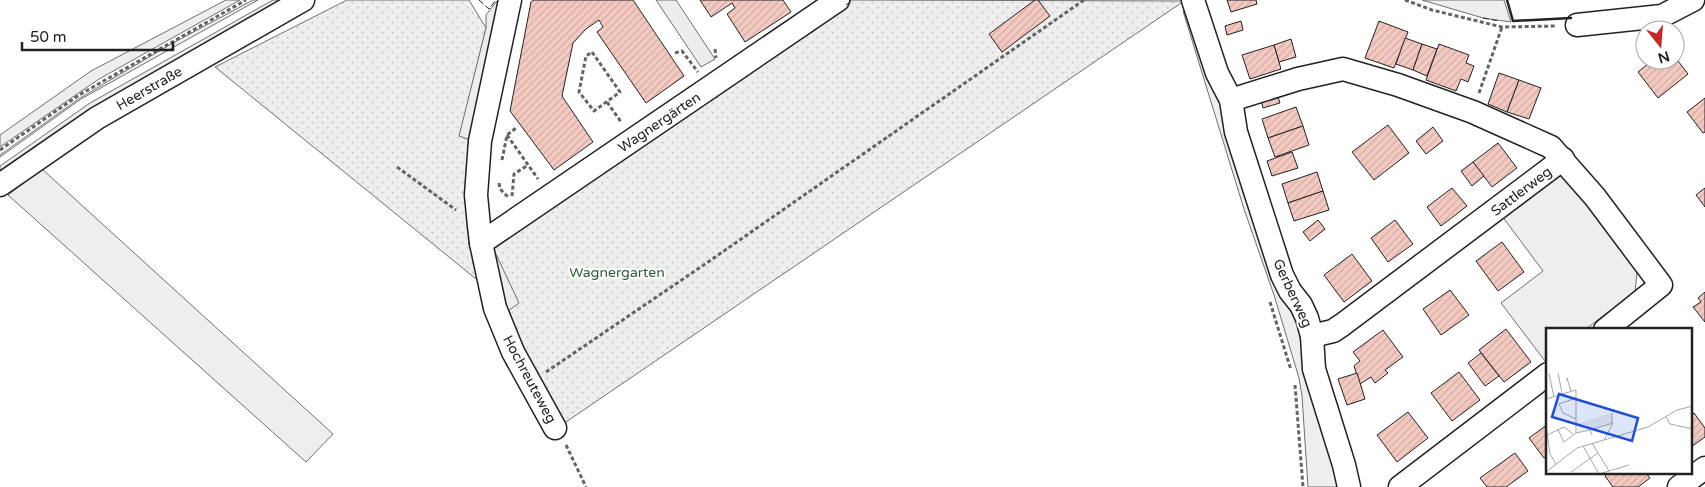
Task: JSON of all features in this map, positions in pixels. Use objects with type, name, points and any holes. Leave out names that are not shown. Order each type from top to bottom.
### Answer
[{"type":"street","name":"Heerstraße","points":[[0,185],[97,118],[304,0]]},
{"type":"street","name":"Hochreuteweg","points":[[510,0],[480,141],[476,196],[480,235],[495,308],[512,352],[555,428]]},
{"type":"street","name":"Wagnergärten","points":[[480,235],[550,196],[838,0]]},
{"type":"street","name":"Gerberweg","points":[[1193,0],[1217,73],[1231,100],[1236,132],[1282,276],[1307,318],[1312,336],[1314,369],[1349,487]]},
{"type":"street","points":[[1577,25],[1662,16],[1693,0]]},
{"type":"street","points":[[1231,100],[1298,79],[1343,69],[1398,85],[1473,112],[1551,147],[1563,159]]},
{"type":"street","name":"Sattlerweg","points":[[1312,336],[1333,331],[1342,325],[1563,159],[1595,197],[1662,285],[1607,328]]},
{"type":"street","points":[[1400,487],[1546,376]]},
{"type":"street","points":[[1680,487],[1705,468]]},
{"type":"path","points":[[0,150],[79,95],[246,0]]},
{"type":"path","points":[[529,383],[711,260],[1084,0]]},
{"type":"path","points":[[1405,0],[1432,10],[1502,27],[1577,25]]},
{"type":"path","points":[[1473,112],[1502,27]]},
{"type":"path","points":[[675,53],[682,51],[698,73],[695,79]]},
{"type":"path","points":[[592,52],[620,92],[607,102],[594,111],[579,92],[586,56],[592,52]]},
{"type":"path","points":[[607,102],[625,128]]},
{"type":"path","points":[[501,162],[507,135],[516,128]]},
{"type":"path","points":[[507,135],[550,196]]},
{"type":"path","points":[[498,180],[500,189],[507,198],[514,199],[514,174],[528,165]]},
{"type":"path","points":[[397,167],[480,235]]},
{"type":"path","name":"Hochreuteweg","points":[[555,428],[570,453],[586,487]]},
{"type":"green space","points":[[226,0],[240,0],[99,79],[0,147],[0,135],[91,71]]},
{"type":"green space","points":[[253,0],[258,0],[81,99],[0,157],[0,155],[80,98],[171,44]]},
{"type":"green space","points":[[273,0],[281,0],[94,107],[0,172],[0,166],[90,103]]},
{"type":"green space","points":[[347,0],[469,0],[486,28],[460,136],[473,141],[481,283],[215,67]]},
{"type":"green space","name":"Wagnergarten","points":[[851,0],[1184,1],[563,424],[504,314],[494,250],[495,240]]},
{"type":"green space","points":[[1422,0],[1504,0],[1511,22],[1483,18]]},
{"type":"green space","points":[[1187,9],[1292,306],[1342,487],[1308,487],[1302,396],[1299,378],[1274,295],[1244,209],[1183,11]]},
{"type":"green space","points":[[42,169],[333,434],[306,462],[8,195]]},
{"type":"green space","points":[[1559,175],[1566,175],[1638,264],[1634,301],[1613,318],[1608,312],[1587,328],[1546,328],[1545,361],[1501,303],[1543,271],[1502,216]]},
{"type":"shaded area","points":[[656,0],[676,0],[715,59],[701,67]]},
{"type":"shaded area","points":[[497,1],[501,17],[473,141],[459,136],[486,28],[486,15]]},
{"type":"shaded area","points":[[494,250],[519,303],[504,314]]},
{"type":"building","points":[[534,0],[633,0],[684,76],[646,103],[597,32],[603,27],[599,20],[586,29],[573,43],[562,96],[593,142],[554,170],[510,111],[531,2]]},
{"type":"building","points":[[700,0],[783,0],[791,12],[745,42],[727,14],[735,8],[732,3],[711,17]]},
{"type":"building","points":[[1035,0],[1038,0],[1050,16],[1002,52],[989,34]]},
{"type":"building","points":[[1227,0],[1256,0],[1257,4],[1231,12]]},
{"type":"building","points":[[1241,21],[1243,30],[1227,35],[1225,26]]},
{"type":"building","points":[[1379,21],[1408,32],[1394,68],[1365,58]]},
{"type":"building","points":[[1405,38],[1422,44],[1413,70],[1396,64]]},
{"type":"building","points":[[1291,39],[1296,57],[1279,62],[1274,45]]},
{"type":"building","points":[[1422,44],[1437,49],[1427,76],[1413,70]]},
{"type":"building","points":[[1439,44],[1469,55],[1466,63],[1474,66],[1468,82],[1461,79],[1456,91],[1426,80]]},
{"type":"building","points":[[1274,45],[1281,69],[1250,79],[1242,55]]},
{"type":"building","points":[[1640,70],[1685,70],[1688,74],[1658,98],[1638,72]]},
{"type":"building","points":[[1499,73],[1519,80],[1507,112],[1488,104]]},
{"type":"building","points":[[1519,80],[1541,88],[1529,119],[1507,112]]},
{"type":"building","points":[[1277,94],[1280,103],[1263,108],[1261,99]]},
{"type":"building","points":[[1705,98],[1705,132],[1703,133],[1687,112]]},
{"type":"building","points":[[1296,107],[1303,126],[1268,138],[1262,119]]},
{"type":"building","points":[[1388,125],[1409,153],[1374,180],[1352,152]]},
{"type":"building","points":[[1303,126],[1309,145],[1275,157],[1268,138]]},
{"type":"building","points":[[1433,127],[1443,141],[1426,154],[1416,141]]},
{"type":"building","points":[[1498,143],[1517,168],[1492,187],[1473,162]]},
{"type":"building","points":[[1292,152],[1298,168],[1272,176],[1267,161]]},
{"type":"building","points":[[1473,162],[1484,176],[1472,186],[1461,171]]},
{"type":"building","points":[[1317,172],[1323,191],[1288,203],[1282,184]]},
{"type":"building","points":[[1452,188],[1467,206],[1441,226],[1427,207]]},
{"type":"building","points":[[1705,188],[1705,207],[1696,195]]},
{"type":"building","points":[[1323,191],[1329,210],[1294,221],[1288,203]]},
{"type":"building","points":[[1318,220],[1325,229],[1310,241],[1303,232]]},
{"type":"building","points":[[1395,220],[1413,244],[1388,262],[1371,238]]},
{"type":"building","points":[[1502,242],[1524,272],[1498,291],[1476,261]]},
{"type":"building","points":[[1352,254],[1372,281],[1344,302],[1324,275]]},
{"type":"building","points":[[1450,290],[1469,315],[1441,335],[1423,309]]},
{"type":"building","points":[[1705,292],[1705,322],[1693,307],[1701,302],[1698,298]]},
{"type":"building","points":[[1506,329],[1531,362],[1504,382],[1479,350]]},
{"type":"building","points":[[1383,330],[1403,357],[1385,370],[1388,373],[1375,383],[1371,377],[1360,384],[1354,366],[1360,361],[1353,352]]},
{"type":"building","points":[[1481,353],[1499,376],[1485,386],[1468,363]]},
{"type":"building","points":[[1459,372],[1480,400],[1452,421],[1431,393]]},
{"type":"building","points":[[1357,373],[1365,399],[1347,405],[1338,379]]},
{"type":"building","points":[[1408,412],[1428,438],[1397,462],[1377,435]]},
{"type":"building","points":[[1694,413],[1705,428],[1705,437],[1692,446],[1692,414]]},
{"type":"building","points":[[1546,425],[1546,456],[1544,458],[1529,438]]},
{"type":"building","points":[[1515,453],[1528,471],[1506,487],[1487,487],[1480,478]]},
{"type":"building","points":[[1607,474],[1647,474],[1650,478],[1638,487],[1613,487],[1605,476]]},
{"type":"fence","points":[[479,0],[489,9],[496,0]]},
{"type":"fence","points":[[846,5],[853,0]]},
{"type":"fence","points":[[1507,0],[1513,21],[1571,18]]},
{"type":"fence","points":[[1483,18],[1499,21]]},
{"type":"wall","points":[[1507,0],[1513,21],[1571,18]]}]
